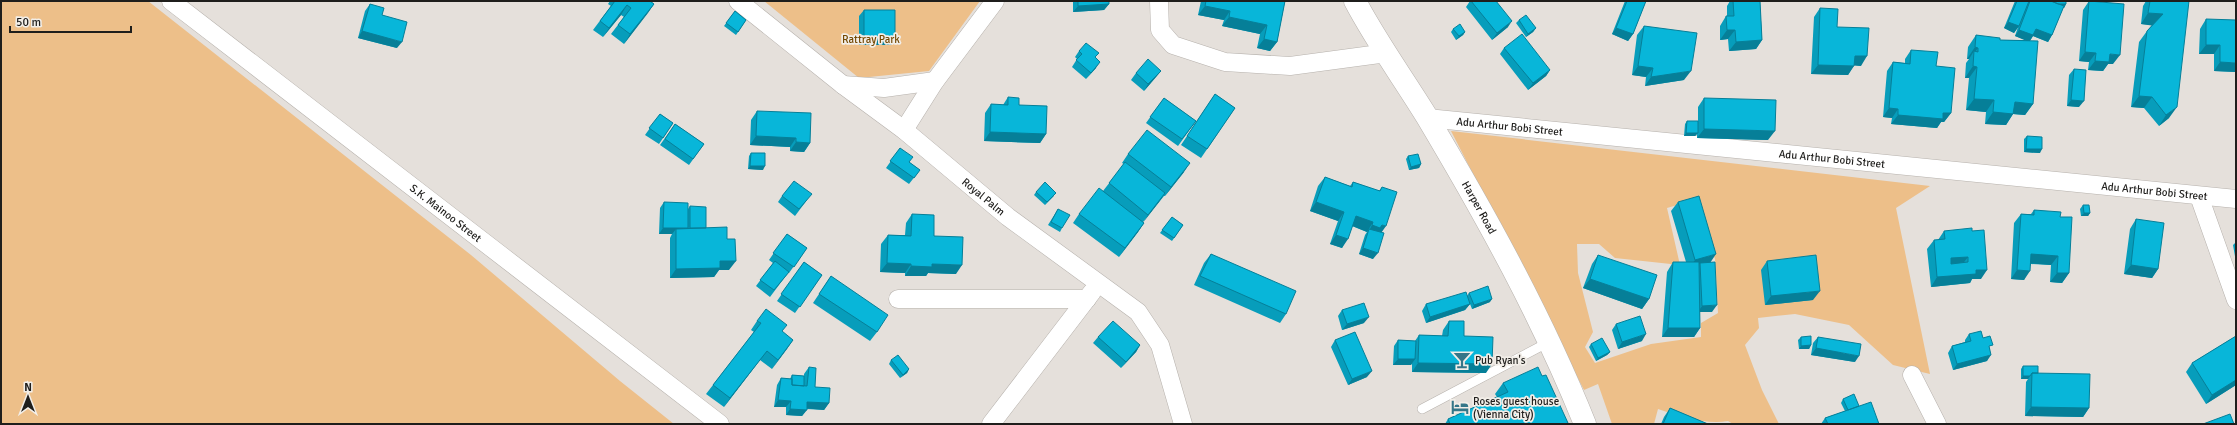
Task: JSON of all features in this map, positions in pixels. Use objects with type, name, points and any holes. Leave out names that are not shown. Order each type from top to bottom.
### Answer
[{"type":"main road","name":"Harper Road","points":[[1355,1],[1427,118],[1512,268],[1561,364],[1585,424]]},
{"type":"street","name":"S.K. Mainoo Street","points":[[171,1],[720,424]]},
{"type":"street","name":"Royal Palm","points":[[738,1],[843,85],[904,130],[1008,217],[1138,312],[1160,344],[1183,424]]},
{"type":"street","points":[[904,130],[935,81],[995,1]]},
{"type":"street","points":[[1159,1],[1160,30],[1173,45],[1225,62],[1290,66],[1387,54]]},
{"type":"street","points":[[843,85],[884,88],[935,81]]},
{"type":"street","name":"Adu Arthur Bobi Street","points":[[1427,118],[2236,200]]},
{"type":"street","points":[[2199,196],[2236,300]]},
{"type":"street","points":[[992,424],[1098,284]]},
{"type":"street","points":[[898,299],[1087,299]]},
{"type":"street","points":[[1912,375],[1936,424]]},
{"type":"lane","points":[[1422,409],[1549,342]]},
{"type":"green space","points":[[1,1],[148,1],[471,255],[620,381],[674,424],[1,424]]},
{"type":"green space","name":"Rattray Park","points":[[764,1],[980,1],[929,71],[859,78]]},
{"type":"green space","points":[[1451,131],[1930,186],[1896,208],[1930,374],[1893,365],[1849,325],[1795,314],[1758,318],[1759,328],[1745,345],[1762,390],[1779,424],[1733,424],[1728,421],[1702,421],[1658,409],[1654,424],[1612,424],[1598,384],[1584,390]],"holes":[[[1695,200],[1715,259],[1718,313],[1701,323],[1701,337],[1651,344],[1595,363],[1585,347],[1593,332],[1578,273],[1577,244],[1599,244],[1615,258],[1680,265],[1667,208]]]},
{"type":"building","points":[[615,1],[650,1],[654,4],[630,34],[618,25],[631,8],[627,5],[609,28],[600,21]]},
{"type":"building","points":[[1078,1],[1109,1],[1109,4],[1078,6]]},
{"type":"building","points":[[1206,1],[1285,1],[1277,42],[1264,39],[1267,25],[1229,17],[1230,11],[1205,6]]},
{"type":"building","points":[[1471,1],[1496,1],[1512,21],[1497,33]]},
{"type":"building","points":[[1627,1],[1646,1],[1633,34],[1616,28]]},
{"type":"building","points":[[1733,1],[1760,1],[1762,40],[1736,42],[1735,30],[1727,30],[1726,16],[1734,16]]},
{"type":"building","points":[[2017,1],[2029,1],[2019,26],[2008,22]]},
{"type":"building","points":[[2030,1],[2051,1],[2064,6],[2052,35],[2036,29],[2033,35],[2019,30]]},
{"type":"building","points":[[2051,1],[2066,1],[2066,4],[2058,4]]},
{"type":"building","points":[[2089,1],[2124,4],[2120,55],[2110,54],[2109,62],[2095,61],[2096,53],[2085,52]]},
{"type":"building","points":[[2150,1],[2189,1],[2177,107],[2166,115],[2152,97],[2139,96],[2147,31],[2163,14],[2148,13]]},
{"type":"building","points":[[370,4],[384,8],[382,15],[407,22],[402,42],[362,31]]},
{"type":"building","points":[[1820,8],[1838,9],[1837,27],[1869,28],[1867,56],[1855,56],[1854,66],[1818,65]]},
{"type":"building","points":[[864,10],[895,10],[895,39],[864,39]]},
{"type":"building","points":[[735,11],[746,20],[738,32],[726,23]]},
{"type":"building","points":[[1526,15],[1536,28],[1528,34],[1519,20]]},
{"type":"building","points":[[2206,19],[2236,20],[2236,63],[2220,62],[2220,45],[2206,45]]},
{"type":"building","points":[[1460,24],[1465,32],[1459,36],[1453,29]]},
{"type":"building","points":[[1644,26],[1697,33],[1691,71],[1651,77],[1653,68],[1638,66]]},
{"type":"building","points":[[1522,34],[1550,70],[1533,83],[1504,48]]},
{"type":"building","points":[[1976,35],[2000,38],[2000,40],[2038,41],[2033,104],[2015,102],[2013,114],[1993,112],[1994,100],[1974,99],[1977,67],[1973,66],[1974,51],[1978,52],[1978,48],[1975,47]]},
{"type":"building","points":[[1086,43],[1099,53],[1095,57],[1100,62],[1091,73],[1076,60],[1082,54],[1079,51]]},
{"type":"building","points":[[1911,50],[1938,52],[1936,66],[1955,68],[1951,113],[1943,113],[1943,119],[1898,115],[1898,109],[1889,108],[1893,62],[1910,64]]},
{"type":"building","points":[[1148,59],[1161,71],[1148,84],[1136,73]]},
{"type":"building","points":[[2074,69],[2086,70],[2084,101],[2071,100]]},
{"type":"building","points":[[1215,94],[1235,108],[1207,149],[1187,136]]},
{"type":"building","points":[[1008,97],[1019,98],[1019,105],[1047,106],[1046,134],[990,132],[991,104],[1008,105]]},
{"type":"building","points":[[1164,98],[1196,121],[1182,139],[1150,117]]},
{"type":"building","points":[[1704,98],[1776,100],[1775,131],[1704,129]]},
{"type":"building","points":[[757,111],[811,113],[810,143],[796,142],[796,138],[756,136]]},
{"type":"building","points":[[660,114],[673,123],[663,138],[649,128]]},
{"type":"building","points":[[1687,121],[1698,121],[1698,133],[1686,133]]},
{"type":"building","points":[[675,124],[704,144],[693,159],[665,139]]},
{"type":"building","points":[[1147,130],[1190,163],[1171,187],[1128,154]]},
{"type":"building","points":[[2027,136],[2042,137],[2042,149],[2026,149]]},
{"type":"building","points":[[900,148],[913,157],[909,162],[920,170],[914,178],[890,161]]},
{"type":"building","points":[[751,153],[765,153],[765,166],[750,166]]},
{"type":"building","points":[[1418,154],[1421,164],[1411,167],[1408,156]]},
{"type":"building","points":[[1125,162],[1165,193],[1148,215],[1109,183]]},
{"type":"building","points":[[1325,177],[1352,187],[1353,182],[1380,191],[1382,187],[1397,192],[1386,226],[1382,225],[1380,228],[1372,225],[1373,222],[1356,216],[1348,239],[1336,235],[1344,212],[1316,202]]},
{"type":"building","points":[[794,181],[812,194],[799,209],[782,196]]},
{"type":"building","points":[[1045,182],[1056,193],[1047,202],[1036,192]]},
{"type":"building","points":[[1099,188],[1144,223],[1125,248],[1079,214]]},
{"type":"building","points":[[1699,196],[1716,254],[1695,260],[1678,202]]},
{"type":"building","points":[[664,202],[688,203],[688,228],[663,228]]},
{"type":"building","points":[[2083,205],[2089,205],[2090,213],[2084,213]]},
{"type":"building","points":[[690,206],[706,207],[706,228],[690,228]]},
{"type":"building","points":[[1058,209],[1070,215],[1062,228],[1051,222]]},
{"type":"building","points":[[2034,210],[2061,212],[2060,217],[2072,217],[2069,273],[2057,273],[2058,256],[2031,254],[2030,271],[2017,270],[2021,214],[2034,215]]},
{"type":"building","points":[[912,214],[934,215],[934,236],[963,237],[962,265],[932,264],[932,267],[887,263],[888,235],[911,236]]},
{"type":"building","points":[[1172,217],[1183,225],[1174,238],[1162,230]]},
{"type":"building","points":[[2136,219],[2164,223],[2158,269],[2131,265]]},
{"type":"building","points":[[727,227],[727,239],[735,239],[736,261],[720,261],[720,268],[676,269],[676,229]]},
{"type":"building","points":[[1972,228],[1972,231],[1984,230],[1987,270],[1976,270],[1976,274],[1937,277],[1934,240],[1945,239],[1944,231]],"holes":[[[1968,257],[1968,262],[1951,264],[1951,258]]]},
{"type":"building","points":[[1369,229],[1384,233],[1378,253],[1363,248]]},
{"type":"building","points":[[787,234],[807,248],[794,267],[773,253]]},
{"type":"building","points":[[1211,254],[1296,291],[1286,314],[1200,276]]},
{"type":"building","points":[[1598,255],[1657,275],[1649,299],[1590,279]]},
{"type":"building","points":[[1816,255],[1820,291],[1771,296],[1767,261]]},
{"type":"building","points":[[775,261],[789,272],[774,290],[760,280]]},
{"type":"building","points":[[804,262],[822,275],[800,307],[781,294]]},
{"type":"building","points":[[1673,262],[1699,262],[1700,328],[1668,328]]},
{"type":"building","points":[[1715,262],[1717,305],[1702,306],[1700,263]]},
{"type":"building","points":[[831,276],[888,315],[877,332],[819,294]]},
{"type":"building","points":[[1488,286],[1492,299],[1474,305],[1469,293]]},
{"type":"building","points":[[1466,292],[1470,304],[1430,317],[1426,304]]},
{"type":"building","points":[[1364,303],[1369,317],[1347,324],[1342,310]]},
{"type":"building","points":[[766,309],[787,325],[782,331],[793,340],[778,360],[767,351],[730,398],[713,385],[761,323],[757,321]]},
{"type":"building","points":[[1640,316],[1646,334],[1622,342],[1616,324]]},
{"type":"building","points":[[1113,321],[1140,345],[1126,362],[1098,337]]},
{"type":"building","points":[[1449,321],[1464,321],[1464,336],[1493,337],[1492,364],[1418,363],[1419,335],[1448,336]]},
{"type":"building","points":[[1981,331],[1983,338],[1990,336],[1993,345],[1989,346],[1991,355],[1957,364],[1952,346],[1971,341],[1969,334]]},
{"type":"building","points":[[1355,332],[1372,371],[1352,379],[1335,340]]},
{"type":"building","points":[[1811,336],[1811,345],[1801,346],[1801,337]]},
{"type":"building","points":[[2236,336],[2236,380],[2212,395],[2192,363]]},
{"type":"building","points":[[1818,337],[1861,344],[1859,356],[1816,348]]},
{"type":"building","points":[[1602,338],[1610,352],[1598,358],[1591,344]]},
{"type":"building","points":[[1398,340],[1416,341],[1415,359],[1398,359]]},
{"type":"building","points":[[898,355],[909,369],[903,375],[891,360]]},
{"type":"building","points":[[2023,366],[2038,366],[2038,373],[2032,373],[2030,376],[2023,376]]},
{"type":"building","points":[[809,367],[816,368],[815,387],[830,388],[829,403],[807,402],[807,410],[790,409],[791,401],[778,400],[781,378],[792,379],[792,385],[807,386]]},
{"type":"building","points":[[1538,367],[1542,376],[1546,375],[1568,423],[1450,424],[1448,419],[1508,392],[1503,383]]},
{"type":"building","points":[[2032,373],[2090,374],[2089,408],[2031,407]]},
{"type":"building","points":[[792,375],[804,376],[804,386],[792,385]]},
{"type":"building","points":[[1854,394],[1859,406],[1848,410],[1843,399]]},
{"type":"building","points":[[1871,402],[1879,424],[1828,424],[1825,418]]},
{"type":"building","points":[[1670,408],[1708,424],[1663,424]]},
{"type":"building","points":[[2230,414],[2234,424],[2203,424]]},
{"type":"place","name":"Pub Ryan's","points":[[1462,360]]},
{"type":"place","name":"Roses guest house (Vienna City)","points":[[1460,407]]}]
